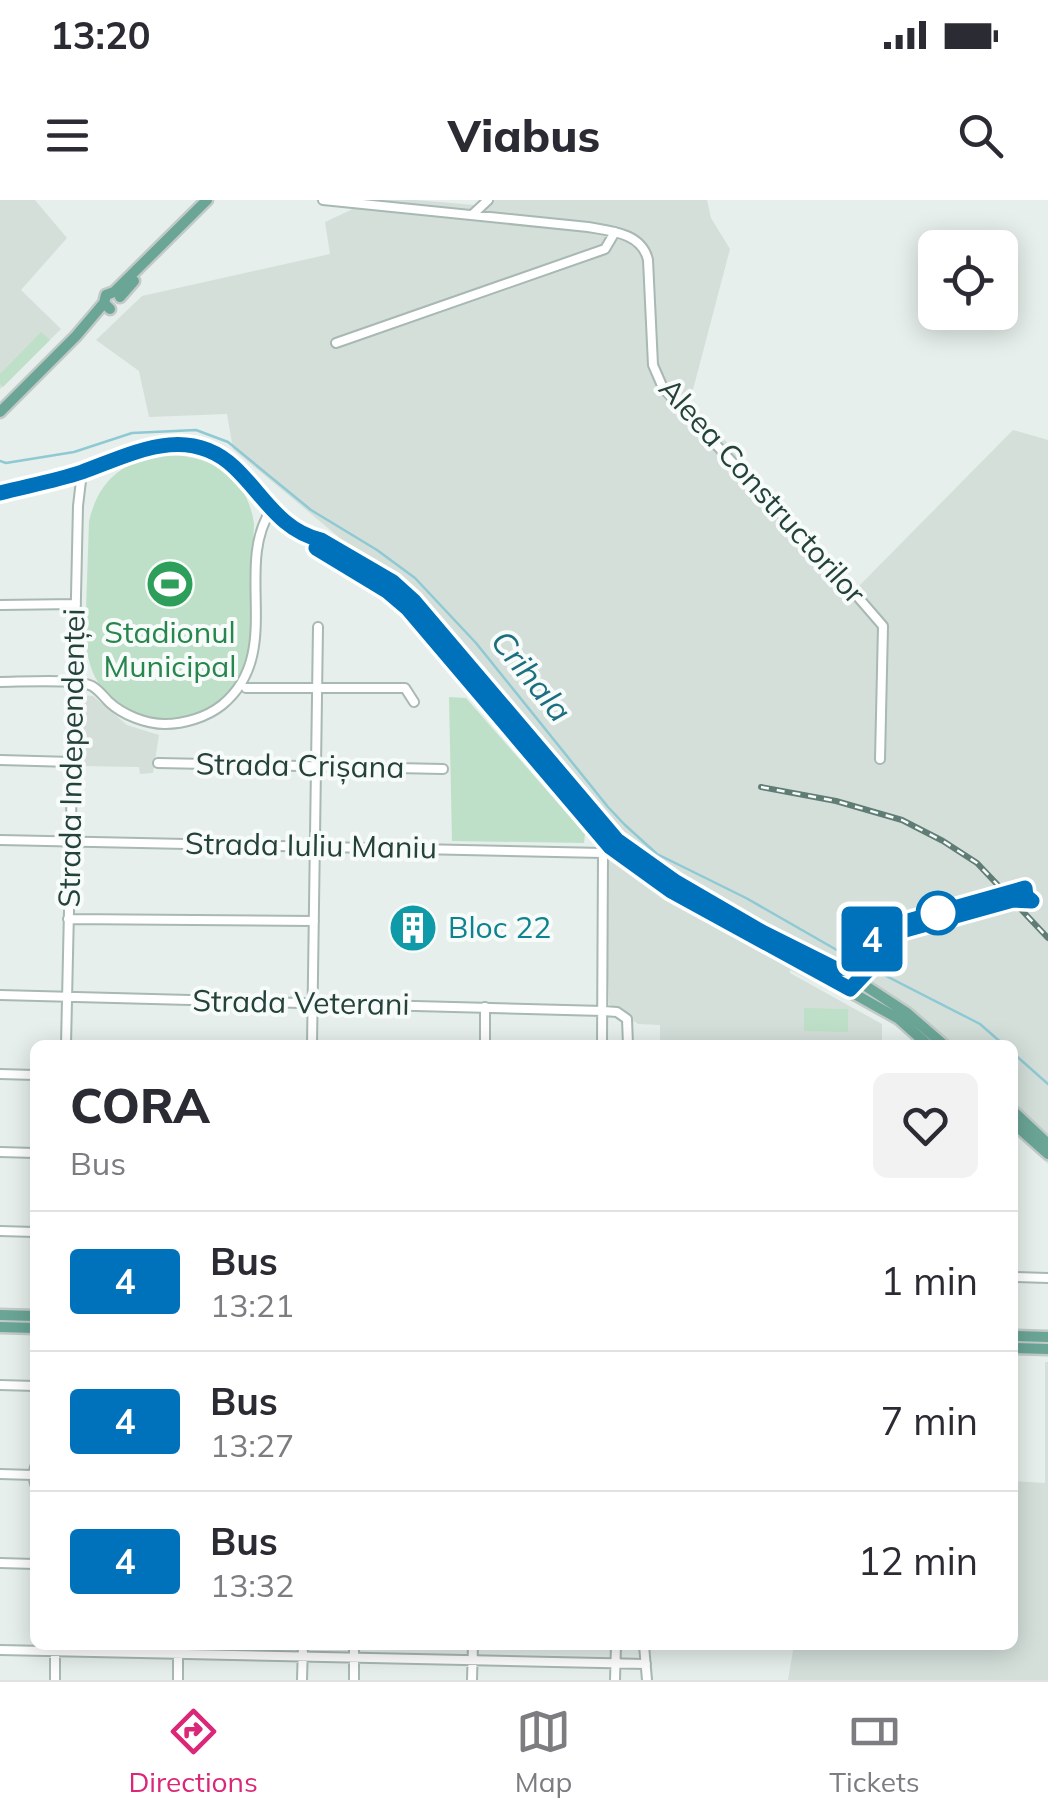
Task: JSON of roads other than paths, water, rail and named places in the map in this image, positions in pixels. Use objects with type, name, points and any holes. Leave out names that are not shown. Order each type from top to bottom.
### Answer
[{"type":"main road","points":[[0,412],[107,306],[118,306],[117,295],[206,200]]},
{"type":"main road","points":[[0,493],[82,472],[155,446],[195,448],[232,465],[270,510],[308,537],[321,540],[393,582],[414,601],[610,846],[671,891],[858,981],[938,1040]]},
{"type":"main road","points":[[760,935],[899,1019],[922,1040]]},
{"type":"main road","points":[[1018,1116],[1048,1144]]},
{"type":"main road","points":[[1018,1127],[1048,1154]]},
{"type":"main road","points":[[0,1316],[30,1316]]},
{"type":"main road","points":[[0,1327],[30,1328]]},
{"type":"main road","points":[[1018,1336],[1048,1336]]},
{"type":"main road","points":[[1018,1348],[1048,1349]]},
{"type":"street","points":[[323,200],[615,232],[605,249],[336,343]]},
{"type":"street","points":[[408,208],[416,200]]},
{"type":"street","points":[[472,215],[488,200]]},
{"type":"street","name":"Aleea Constructorilor","points":[[615,232],[635,240],[646,252],[653,365],[663,388],[883,626],[880,758]]},
{"type":"street","name":"Strada Independenței","points":[[66,1040],[78,506],[82,472]]},
{"type":"street","points":[[0,682],[92,686],[122,710],[152,723],[184,722],[216,710],[232,696],[250,667],[258,540],[270,510]]},
{"type":"street","points":[[0,605],[76,604]]},
{"type":"street","points":[[312,1040],[318,627]]},
{"type":"street","points":[[246,688],[406,688],[414,702]]},
{"type":"street","points":[[0,760],[72,762]]},
{"type":"street","name":"Strada Crișana","points":[[158,763],[443,769]]},
{"type":"street","name":"Strada Iuliu Maniu","points":[[0,840],[610,846]]},
{"type":"street","points":[[602,1040],[610,846]]},
{"type":"street","points":[[68,919],[314,921]]},
{"type":"street","name":"Strada Veterani","points":[[0,996],[603,1010]]},
{"type":"street","points":[[484,1040],[485,1007]]},
{"type":"street","points":[[603,1010],[617,1012],[626,1019],[628,1040]]},
{"type":"street","points":[[0,1074],[30,1075]]},
{"type":"street","points":[[0,1152],[30,1153]]},
{"type":"street","points":[[0,1231],[30,1232]]},
{"type":"street","points":[[1018,1277],[1048,1278]]},
{"type":"street","points":[[0,1385],[30,1386]]},
{"type":"street","points":[[0,1474],[30,1475]]},
{"type":"street","points":[[0,1563],[30,1564]]},
{"type":"street","points":[[0,1650],[30,1649]]},
{"type":"street","points":[[55,1650],[55,1680]]},
{"type":"street","points":[[178,1680],[178,1650],[302,1658],[646,1664]]},
{"type":"street","points":[[302,1650],[302,1680]]},
{"type":"street","points":[[354,1650],[354,1680]]},
{"type":"street","points":[[472,1680],[473,1650]]},
{"type":"street","points":[[615,1680],[616,1650]]},
{"type":"street","points":[[645,1650],[647,1680]]},
{"type":"waterway","name":"Crihala","points":[[0,461],[74,452],[132,433],[196,430],[228,442],[311,510],[415,578],[476,643],[608,807],[657,854],[980,1024],[998,1040]]},
{"type":"waterway","name":"Crihala","points":[[1018,1057],[1048,1084]]},
{"type":"railway","points":[[761,787],[836,801],[902,820],[943,841],[977,863],[1048,938]]},
{"type":"place","name":"Stadionul Municipal","points":[[170,584]]},
{"type":"place","name":"Bloc 22","points":[[413,928]]}]
